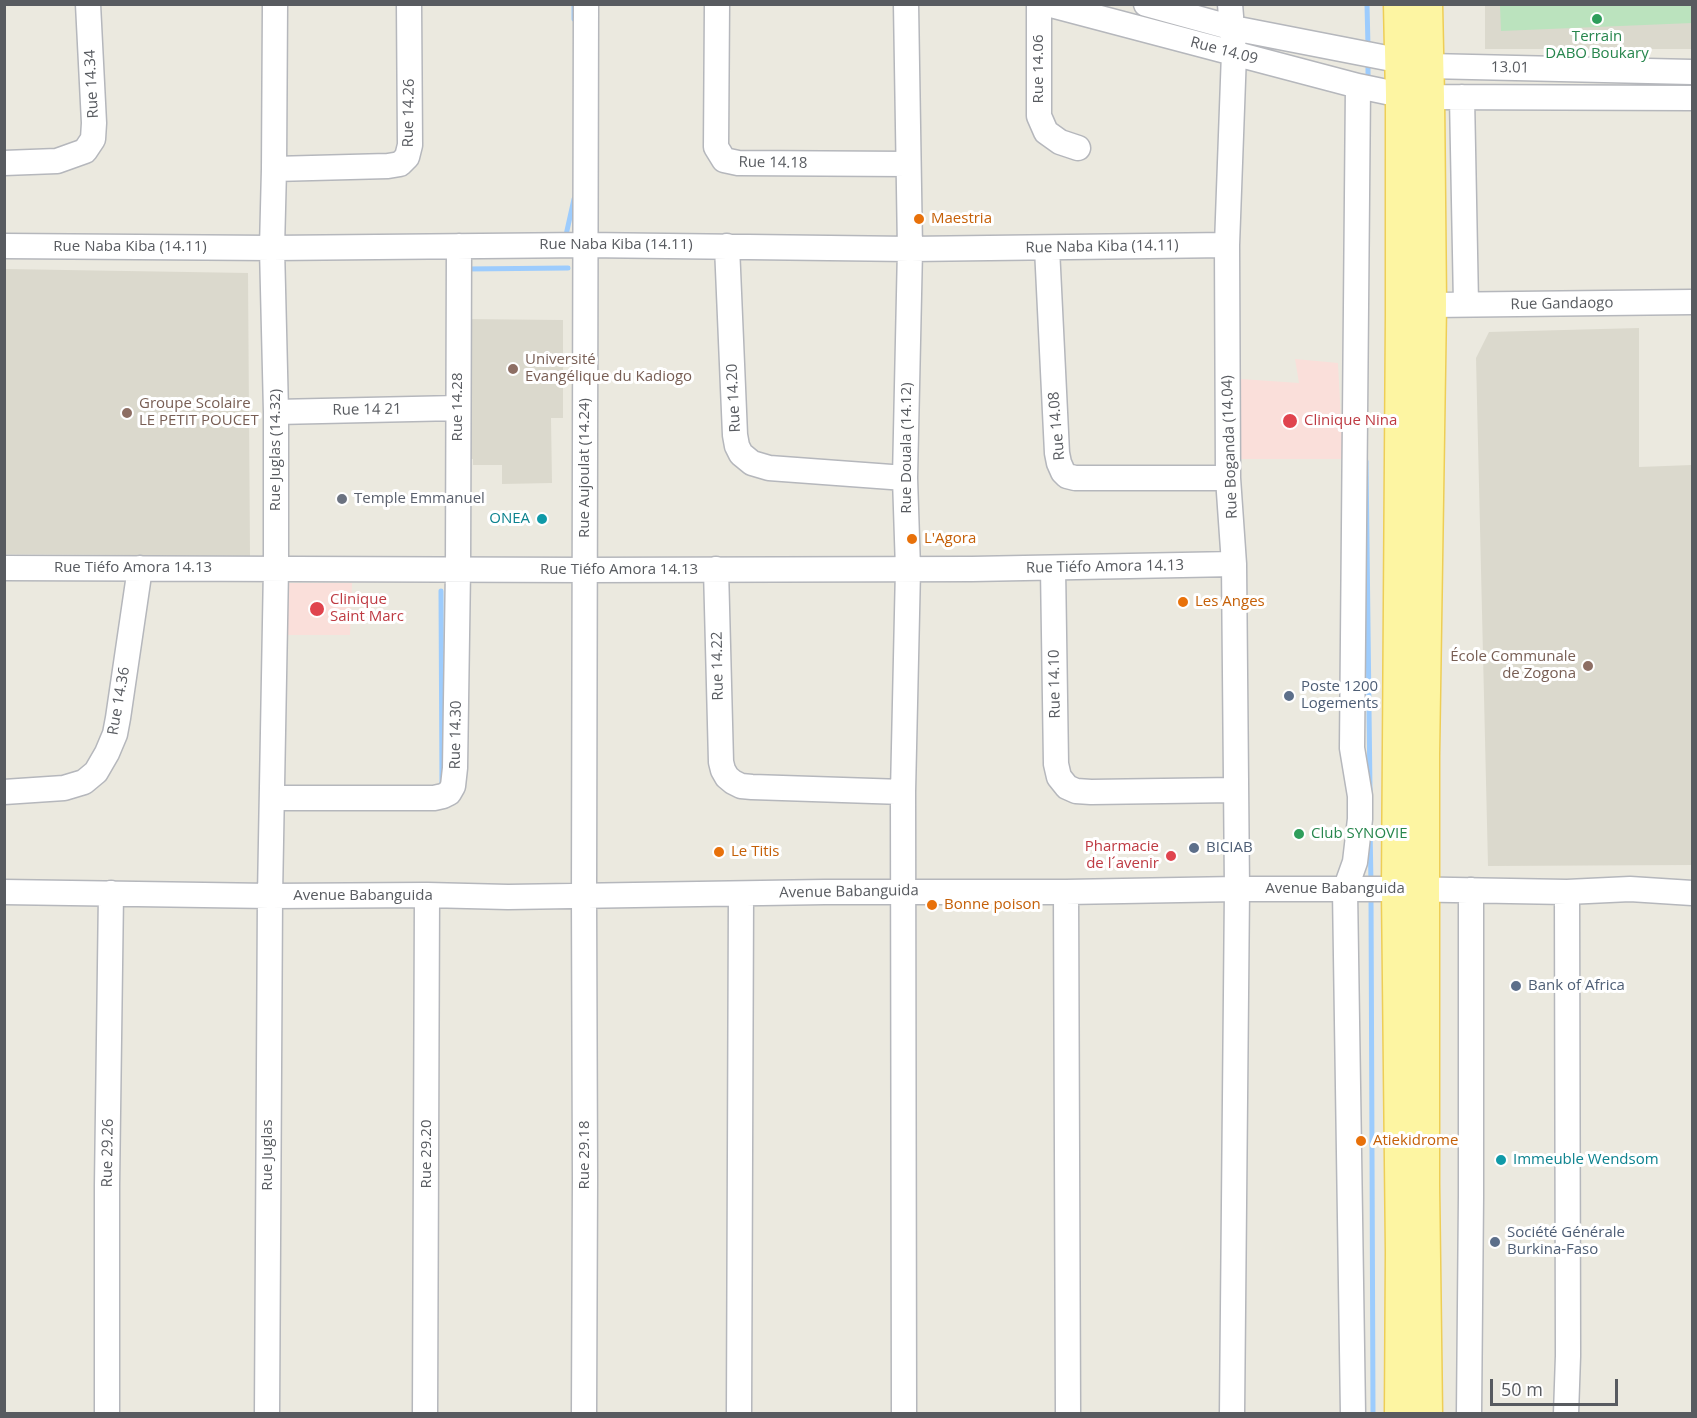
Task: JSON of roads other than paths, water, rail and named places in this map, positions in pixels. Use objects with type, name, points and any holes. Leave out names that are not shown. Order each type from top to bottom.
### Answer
[{"type":"main road","points":[[1399,4],[1414,63],[1415,96],[1411,890],[1401,1252],[1400,1413]]},
{"type":"main road","points":[[1414,63],[1427,4]]},
{"type":"main road","points":[[1415,96],[1431,305],[1425,614],[1411,890],[1424,1185],[1426,1413]]},
{"type":"street","name":"Rue 14.34","points":[[4,163],[57,161],[85,151],[93,139],[88,4]]},
{"type":"street","name":"Rue Juglas (14.32)","points":[[270,896],[276,568],[276,412],[272,248],[275,4]]},
{"type":"street","name":"Rue 14.26","points":[[274,169],[388,166],[400,164],[407,157],[410,145],[409,4]]},
{"type":"street","name":"Rue Aujoulat (14.24)","points":[[584,897],[586,4]]},
{"type":"street","name":"Rue 14.18","points":[[717,4],[716,147],[724,160],[738,163],[908,164]]},
{"type":"street","name":"Rue Douala (14.12)","points":[[904,1413],[903,792],[908,569],[905,478],[910,249],[906,4]]},
{"type":"street","name":"Rue 14.06","points":[[1039,4],[1039,116],[1046,132],[1060,142],[1078,148]]},
{"type":"street","name":"Rue 14.09","points":[[1047,4],[1358,86],[1415,96]]},
{"type":"street","name":"Rue 14.09","points":[[1146,4],[1233,28],[1414,63]]},
{"type":"street","name":"Rue Boganda (14.04)","points":[[1230,4],[1234,53],[1227,245],[1228,478],[1234,564],[1238,889],[1232,1413]]},
{"type":"street","name":"13.01","points":[[1414,63],[1692,72]]},
{"type":"street","points":[[1353,1413],[1345,890],[1354,862],[1360,819],[1360,796],[1352,748],[1358,86]]},
{"type":"street","name":"13.01","points":[[1415,96],[1692,98]]},
{"type":"street","points":[[1462,97],[1466,304]]},
{"type":"street","name":"Rue Naba Kiba (14.11)","points":[[4,246],[272,248],[586,245],[910,249],[1227,245]]},
{"type":"street","name":"Rue 14.28","points":[[458,569],[459,246]]},
{"type":"street","name":"Rue 14.20","points":[[727,246],[735,435],[741,454],[752,463],[769,468],[905,478]]},
{"type":"street","name":"Rue 14.08","points":[[1047,248],[1057,453],[1063,472],[1067,476],[1076,478],[1228,478]]},
{"type":"street","name":"Rue Gandaogo","points":[[1431,305],[1692,302]]},
{"type":"street","name":"Rue 14 21","points":[[276,412],[458,408]]},
{"type":"street","name":"Rue Tiéfo Amora 14.13","points":[[4,568],[908,569],[1234,564]]},
{"type":"street","name":"Rue 14.36","points":[[4,792],[64,788],[84,782],[96,772],[115,734],[140,568]]},
{"type":"street","name":"Rue 14.10","points":[[1053,568],[1056,764],[1059,777],[1067,787],[1076,791],[1235,790]]},
{"type":"street","name":"Rue 14.30","points":[[272,798],[434,798],[449,793],[455,777],[458,569]]},
{"type":"street","name":"Rue 14.22","points":[[716,569],[721,762],[727,777],[741,786],[903,792]]},
{"type":"street","name":"Avenue Babanguida","points":[[4,892],[508,897],[1238,889],[1567,892],[1630,889],[1692,893]]},
{"type":"street","points":[[1469,1413],[1471,890]]},
{"type":"street","points":[[1066,892],[1068,1413]]},
{"type":"street","points":[[1566,1413],[1568,1356],[1567,892]]},
{"type":"street","name":"Rue 29.26","points":[[107,1413],[111,893]]},
{"type":"street","points":[[739,1413],[741,894]]},
{"type":"street","name":"Rue 29.20","points":[[425,1413],[427,895]]},
{"type":"street","name":"Rue Juglas","points":[[267,1413],[270,896]]},
{"type":"street","name":"Rue 29.18","points":[[584,897],[584,1413]]},
{"type":"waterway","points":[[574,4],[574,19]]},
{"type":"waterway","points":[[1367,4],[1368,47]]},
{"type":"waterway","points":[[1368,59],[1368,83]]},
{"type":"waterway","points":[[566,235],[574,199]]},
{"type":"waterway","points":[[466,269],[568,268]]},
{"type":"waterway","points":[[1366,461],[1370,791]]},
{"type":"waterway","points":[[441,591],[442,787]]},
{"type":"waterway","points":[[1370,827],[1371,884]]},
{"type":"waterway","points":[[1371,896],[1373,1414]]},
{"type":"place","name":"Terrain DABO Boukary","points":[[1597,19]]},
{"type":"place","name":"Maestria","points":[[919,219]]},
{"type":"place","name":"Université Evangélique du Kadiogo","points":[[513,369]]},
{"type":"place","name":"Groupe Scolaire LE PETIT POUCET","points":[[127,413]]},
{"type":"place","name":"Clinique Nina","points":[[1290,421]]},
{"type":"place","name":"Temple Emmanuel","points":[[342,499]]},
{"type":"place","name":"ONEA","points":[[542,519]]},
{"type":"place","name":"L'Agora","points":[[912,539]]},
{"type":"place","name":"Les Anges","points":[[1183,602]]},
{"type":"place","name":"Clinique Saint Marc","points":[[317,609]]},
{"type":"place","name":"École Communale de Zogona","points":[[1588,666]]},
{"type":"place","name":"Poste 1200 Logements","points":[[1289,696]]},
{"type":"place","name":"Club SYNOVIE","points":[[1299,834]]},
{"type":"place","name":"BICIAB","points":[[1194,848]]},
{"type":"place","name":"Le Titis","points":[[719,852]]},
{"type":"place","name":"Pharmacie de l´avenir","points":[[1171,856]]},
{"type":"place","name":"Bonne poison","points":[[932,905]]},
{"type":"place","name":"Bank of Africa","points":[[1516,986]]},
{"type":"place","name":"Atiekidrome","points":[[1361,1141]]},
{"type":"place","name":"Immeuble Wendsom","points":[[1501,1160]]},
{"type":"place","name":"Société Générale Burkina-Faso","points":[[1495,1242]]}]
